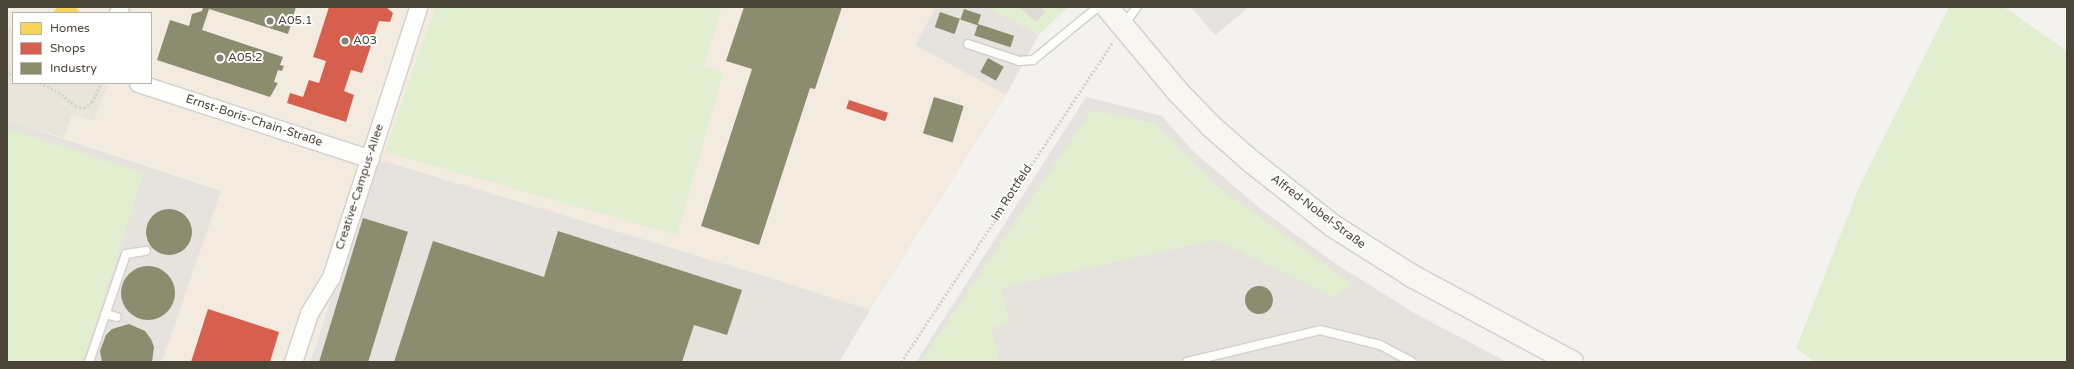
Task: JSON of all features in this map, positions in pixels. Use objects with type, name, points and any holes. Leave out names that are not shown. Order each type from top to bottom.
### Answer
[{"type":"street","name":"Creative-Campus-Allee","points":[[294,362],[309,313],[331,278],[418,7]]},
{"type":"street","name":"Alfred-Nobel-Straße","points":[[1117,19],[1178,92],[1212,127],[1252,162],[1333,226],[1412,276],[1572,362]]},
{"type":"street","name":"Ernst-Boris-Chain-Straße","points":[[141,84],[370,159]]},
{"type":"lane","points":[[968,44],[1019,61],[1033,60],[1098,7]]},
{"type":"lane","points":[[1117,19],[1137,7]]},
{"type":"lane","points":[[89,362],[126,254],[146,251]]},
{"type":"lane","points":[[105,314],[117,317]]},
{"type":"lane","points":[[1187,362],[1320,330],[1380,345],[1412,362]]},
{"type":"path","name":"Im Rottfeld","points":[[901,362],[1090,73],[1111,47],[1117,19]]},
{"type":"path","points":[[42,84],[59,92],[75,106],[84,108],[92,102],[101,84]]},
{"type":"shaded area","points":[[7,7],[936,7],[915,45],[1006,95],[870,310],[378,159],[309,362],[162,362],[221,191],[64,138],[72,115],[94,121],[106,86],[100,84],[152,84],[152,12],[12,12],[12,31],[7,26]]},
{"type":"shaded area","points":[[936,7],[988,7],[1039,35],[1006,95],[915,45]]},
{"type":"shaded area","points":[[1191,7],[1249,7],[1215,35]]},
{"type":"shaded area","points":[[7,26],[12,31],[12,84],[100,84],[107,86],[94,121],[72,115],[64,138],[7,120]]},
{"type":"shaded area","points":[[1086,97],[1162,116],[1193,151],[1262,210],[1336,264],[1416,314],[1507,362],[916,362]]},
{"type":"shaded area","points":[[7,120],[221,191],[162,362],[7,362]]},
{"type":"shaded area","points":[[377,159],[771,278],[870,310],[839,362],[310,362]]},
{"type":"shaded area","points":[[1216,240],[1238,328],[1303,312],[1312,348],[1253,362],[1035,362],[1016,284]]},
{"type":"green space","points":[[435,7],[722,7],[703,67],[723,73],[677,235],[385,152]]},
{"type":"green space","points":[[988,7],[1068,7],[1039,35]]},
{"type":"green space","points":[[1949,7],[2004,7],[2067,51],[2067,362],[1815,362],[1796,348],[1860,185]]},
{"type":"green space","points":[[1092,110],[1154,123],[1216,185],[1351,284],[1335,298],[1216,240],[1001,288],[1009,323],[992,328],[999,362],[920,362]]},
{"type":"green space","points":[[7,128],[144,173],[85,357],[77,362],[7,362]]},
{"type":"building: Homes","points":[[58,7],[75,7],[80,12],[53,12]]},
{"type":"building: Shops","points":[[329,7],[386,7],[393,13],[390,22],[379,21],[362,73],[351,70],[344,91],[354,95],[346,122],[287,103],[290,93],[303,97],[309,80],[319,83],[326,61],[313,57]]},
{"type":"building: Shops","points":[[849,100],[888,113],[885,121],[846,109]]},
{"type":"building: Shops","points":[[208,309],[279,332],[270,362],[191,362]]},
{"type":"building: Industry","name":"A05.2","points":[[203,7],[296,7],[288,34],[209,9],[202,30],[283,57],[280,65],[284,66],[282,71],[278,70],[274,82],[278,83],[270,97],[157,60],[170,20],[189,26],[192,14],[202,11]]},
{"type":"building: Industry","points":[[744,7],[842,7],[815,89],[810,88],[759,245],[701,226],[752,69],[726,61]]},
{"type":"building: Industry","points":[[964,9],[981,15],[977,25],[960,19]]},
{"type":"building: Industry","points":[[940,12],[960,19],[955,34],[935,27]]},
{"type":"building: Industry","points":[[978,24],[1014,36],[1010,47],[974,35]]},
{"type":"building: Industry","points":[[988,58],[1004,67],[996,81],[980,72]]},
{"type":"building: Industry","points":[[934,97],[964,106],[953,142],[923,133]]},
{"type":"building: Industry","points":[[169,209],[182,213],[188,219],[192,232],[188,245],[182,251],[169,255],[156,251],[150,245],[146,232],[150,219],[156,213]]},
{"type":"building: Industry","points":[[363,218],[408,232],[368,362],[319,362]]},
{"type":"building: Industry","points":[[558,231],[742,290],[727,335],[694,325],[682,362],[394,362],[433,241],[544,277]]},
{"type":"building: Industry","points":[[148,266],[158,268],[167,274],[173,283],[175,293],[173,303],[167,312],[158,318],[148,320],[138,318],[129,312],[123,303],[121,293],[123,283],[129,274],[138,268]]},
{"type":"building: Industry","points":[[1259,286],[1269,290],[1273,300],[1269,310],[1259,314],[1249,310],[1245,300],[1249,290]]},
{"type":"building: Industry","points":[[129,324],[145,331],[151,339],[154,347],[152,362],[102,362],[100,351],[106,335],[112,329]]},
{"type":"building: Other","points":[[1019,7],[1040,7],[1045,12],[1036,22]]},
{"type":"place","name":"A05.1","points":[[270,21]]},
{"type":"place","name":"A03","points":[[345,41]]},
{"type":"place","name":"A05.2","points":[[220,58]]}]
